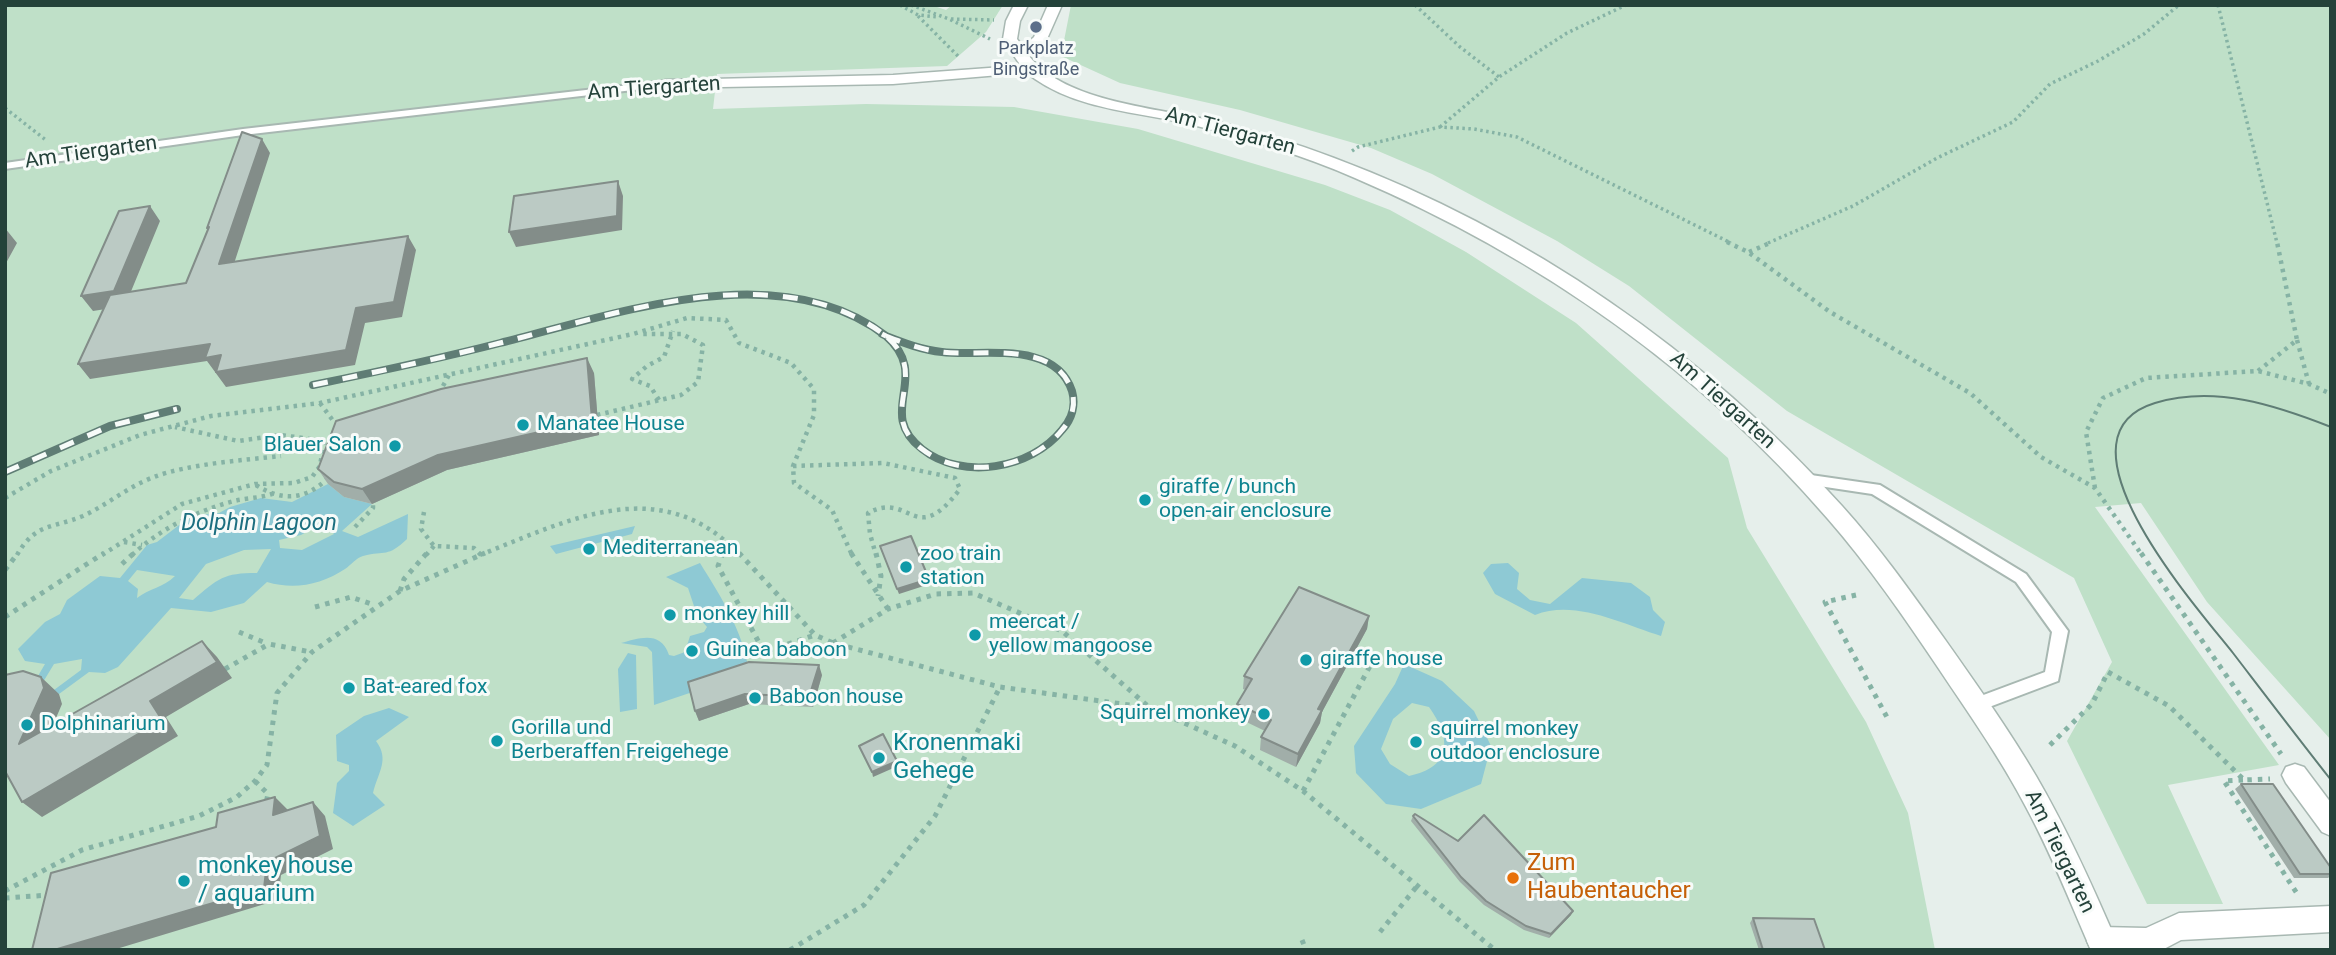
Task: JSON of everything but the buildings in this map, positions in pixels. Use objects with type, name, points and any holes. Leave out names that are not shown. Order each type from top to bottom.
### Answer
[{"type":"street","points":[[1021,5],[1013,21],[1010,39],[1026,62],[1055,5]]},
{"type":"street","name":"Am Tiergarten","points":[[665,84],[977,75],[1026,62],[1053,84],[1086,96],[1226,129],[1334,163],[1461,220],[1584,291],[1635,327],[1715,391],[1804,479],[1864,548],[1976,705],[2037,802],[2104,945]]},
{"type":"street","points":[[2295,775],[2331,824]]},
{"type":"street","points":[[2104,945],[2148,943],[2179,927],[2322,919]]},
{"type":"lane","name":"Am Tiergarten","points":[[5,166],[243,132],[665,84]]},
{"type":"lane","points":[[237,146],[243,132]]},
{"type":"lane","points":[[1804,479],[1875,489],[2021,578],[2060,631],[2052,676],[1976,705]]},
{"type":"path","points":[[900,5],[918,15],[977,75]]},
{"type":"path","points":[[911,5],[949,19],[1026,62]]},
{"type":"path","points":[[1415,5],[1460,47],[1499,77]]},
{"type":"path","points":[[1440,127],[1499,77],[1567,33],[1626,5]]},
{"type":"path","points":[[1748,252],[1853,206],[1937,158],[2013,122],[2050,84],[2098,61],[2144,34],[2179,5]]},
{"type":"path","points":[[2218,5],[2275,232],[2297,340],[2309,384]]},
{"type":"path","points":[[916,7],[918,15]]},
{"type":"path","points":[[918,15],[1013,21]]},
{"type":"path","points":[[5,108],[66,157]]},
{"type":"path","points":[[1334,163],[1359,147],[1440,127],[1517,136],[1748,252],[1830,312],[1970,393],[2041,457],[2095,488],[2295,775]]},
{"type":"path","points":[[5,498],[51,471],[140,435],[211,416],[320,404],[633,334],[687,318],[726,320],[739,343],[791,363],[814,389],[814,415],[793,466],[794,483],[832,510],[856,564],[887,608]]},
{"type":"path","points":[[659,400],[650,386],[632,379],[647,366],[664,357],[673,331]]},
{"type":"path","points":[[597,415],[681,395],[698,382],[703,345],[692,336],[673,331],[633,334]]},
{"type":"path","points":[[2258,371],[2297,340]]},
{"type":"path","points":[[2095,488],[2086,432],[2103,398],[2146,378],[2258,371],[2309,384],[2331,394]]},
{"type":"path","points":[[443,386],[449,374]]},
{"type":"path","points":[[320,404],[334,422]]},
{"type":"path","points":[[5,617],[182,504],[255,484],[294,483],[312,477],[320,466],[324,441],[281,435],[238,441],[174,427]]},
{"type":"path","points":[[5,570],[11,565],[27,538],[44,528],[82,516],[154,477],[223,463],[281,456]]},
{"type":"path","points":[[793,466],[883,463],[955,478],[960,489],[940,512],[932,517],[923,518],[890,506],[876,507],[868,513],[867,526],[884,583],[877,597]]},
{"type":"path","points":[[320,466],[329,466]]},
{"type":"path","points":[[255,484],[272,494],[293,499],[319,488],[332,472]]},
{"type":"path","points":[[326,481],[331,486]]},
{"type":"path","points":[[217,494],[219,507]]},
{"type":"path","points":[[122,564],[142,545],[185,517],[272,494]]},
{"type":"path","points":[[355,527],[373,508],[373,501],[360,498]]},
{"type":"path","points":[[5,891],[82,850],[199,816],[237,797],[256,780],[267,765],[277,693],[312,652],[400,591],[574,518],[622,508],[665,509],[693,521],[727,541],[815,635],[833,643],[1000,687],[1151,708],[1235,746],[1303,792],[1495,950]]},
{"type":"path","points":[[424,513],[421,529],[434,546],[474,548],[481,555]]},
{"type":"path","points":[[727,541],[718,566],[764,652],[815,635]]},
{"type":"path","points":[[123,542],[142,545]]},
{"type":"path","points":[[400,591],[404,579],[434,546]]},
{"type":"path","points":[[833,643],[887,608],[936,594],[973,593],[1062,631],[1151,708]]},
{"type":"path","points":[[1856,594],[1825,602],[1889,720]]},
{"type":"path","points":[[315,607],[351,597],[375,606]]},
{"type":"path","points":[[239,632],[269,645],[312,652]]},
{"type":"path","points":[[225,669],[269,645]]},
{"type":"path","points":[[1303,792],[1370,666],[1352,658]]},
{"type":"path","points":[[2050,745],[2092,704],[2108,672],[2169,706],[2244,780]]},
{"type":"path","points":[[790,950],[864,905],[880,885],[935,816],[1000,687]]},
{"type":"path","points":[[2263,779],[2224,781],[2322,919]]},
{"type":"path","points":[[256,780],[268,794],[265,806]]},
{"type":"path","points":[[1380,932],[1418,885]]},
{"type":"path","points":[[5,898],[53,895]]},
{"type":"path","points":[[1303,940],[1306,950]]},
{"type":"green space","points":[[5,5],[931,5],[946,10],[952,5],[1003,5],[986,32],[947,66],[717,74],[713,109],[866,104],[1014,107],[1138,129],[1325,185],[1390,210],[1466,252],[1576,323],[1728,458],[1747,528],[1866,722],[1908,813],[1935,950],[5,950]]},
{"type":"green space","points":[[1071,5],[2331,5],[2331,740],[2207,602],[2141,503],[2095,507],[2279,765],[2168,785],[2223,904],[2147,904],[2067,741],[2112,662],[2074,578],[1787,411],[1629,286],[1557,241],[1432,174],[1371,148],[1240,110],[1120,83],[1061,56]]},
{"type":"water","name":"Dolphin Lagoon","points":[[328,484],[344,497],[372,504],[342,531],[358,537],[408,514],[407,539],[390,551],[360,557],[345,569],[317,582],[287,586],[267,582],[244,603],[211,612],[171,608],[118,667],[105,673],[89,672],[59,694],[54,690],[81,670],[82,659],[54,664],[40,687],[31,688],[45,664],[25,661],[18,649],[45,622],[60,614],[67,600],[100,576],[120,578],[147,545],[157,542],[191,516],[219,513],[261,498],[292,502]],"holes":[[[324,522],[334,534],[302,550],[280,548],[279,540],[301,535]],[[271,549],[257,573],[222,578],[193,600],[179,598],[206,564],[244,550]],[[137,570],[175,576],[137,598],[138,589],[128,581]]]},
{"type":"water","points":[[635,526],[632,534],[556,554],[550,546]]},
{"type":"water","points":[[700,563],[737,629],[749,673],[654,705],[652,652],[647,647],[621,643],[649,638],[661,642],[669,655],[685,652],[690,636],[704,632],[707,627],[697,615],[688,588],[666,577]]},
{"type":"water","points":[[1508,563],[1519,573],[1517,589],[1530,600],[1550,604],[1582,578],[1631,583],[1650,597],[1653,610],[1665,622],[1661,636],[1582,611],[1550,611],[1535,615],[1495,594],[1483,573],[1491,564]]},
{"type":"water","points":[[628,653],[636,655],[637,709],[620,712],[618,669]]},
{"type":"water","points":[[1404,664],[1442,681],[1474,711],[1491,746],[1481,784],[1421,809],[1386,804],[1356,773],[1354,746],[1395,684]],"holes":[[[1412,703],[1429,707],[1442,730],[1444,750],[1434,766],[1409,776],[1390,764],[1381,749],[1393,719]]]},
{"type":"water","points":[[389,708],[409,717],[376,741],[383,760],[373,793],[385,805],[353,826],[333,813],[337,783],[349,771],[349,765],[337,761],[336,735],[364,716]]},
{"type":"tram line","points":[[2331,427],[2288,411],[2244,400],[2200,396],[2177,398],[2155,403],[2125,422],[2116,450],[2122,486],[2140,525],[2165,564],[2331,780]]},
{"type":"railway","points":[[313,385],[453,354],[645,306],[696,298],[747,295],[797,298],[843,312],[886,336]]},
{"type":"railway","points":[[882,334],[886,336]]},
{"type":"railway","points":[[886,336],[935,351],[1015,354],[1034,357],[1050,364],[1063,375],[1072,391],[1074,401],[1071,417],[1049,443],[1015,462],[976,467],[956,465],[938,459],[922,449],[909,435],[903,422],[905,366],[899,351],[886,336]]},
{"type":"railway","points":[[5,472],[110,426],[177,409]]},
{"type":"place","name":"Parkplatz Bingstraße","points":[[1036,27]]},
{"type":"place","name":"Manatee House","points":[[523,425]]},
{"type":"place","name":"Blauer Salon","points":[[395,446]]},
{"type":"place","name":"giraffe / bunch open-air enclosure","points":[[1145,500]]},
{"type":"place","name":"Mediterranean","points":[[589,549]]},
{"type":"place","name":"zoo train station","points":[[906,567]]},
{"type":"place","name":"monkey hill","points":[[670,615]]},
{"type":"place","name":"meercat / yellow mangoose","points":[[975,635]]},
{"type":"place","name":"Guinea baboon","points":[[692,651]]},
{"type":"place","name":"giraffe house","points":[[1306,660]]},
{"type":"place","name":"Bat-eared fox","points":[[349,688]]},
{"type":"place","name":"Baboon house","points":[[755,698]]},
{"type":"place","name":"Squirrel monkey","points":[[1264,714]]},
{"type":"place","name":"Dolphinarium","points":[[27,725]]},
{"type":"place","name":"Gorilla und Berberaffen Freigehege","points":[[497,741]]},
{"type":"place","name":"squirrel monkey outdoor enclosure","points":[[1416,742]]},
{"type":"place","name":"Kronenmaki Gehege","points":[[879,758]]},
{"type":"place","name":"Zum Haubentaucher","points":[[1513,878]]},
{"type":"place","name":"monkey house / aquarium","points":[[184,881]]}]
